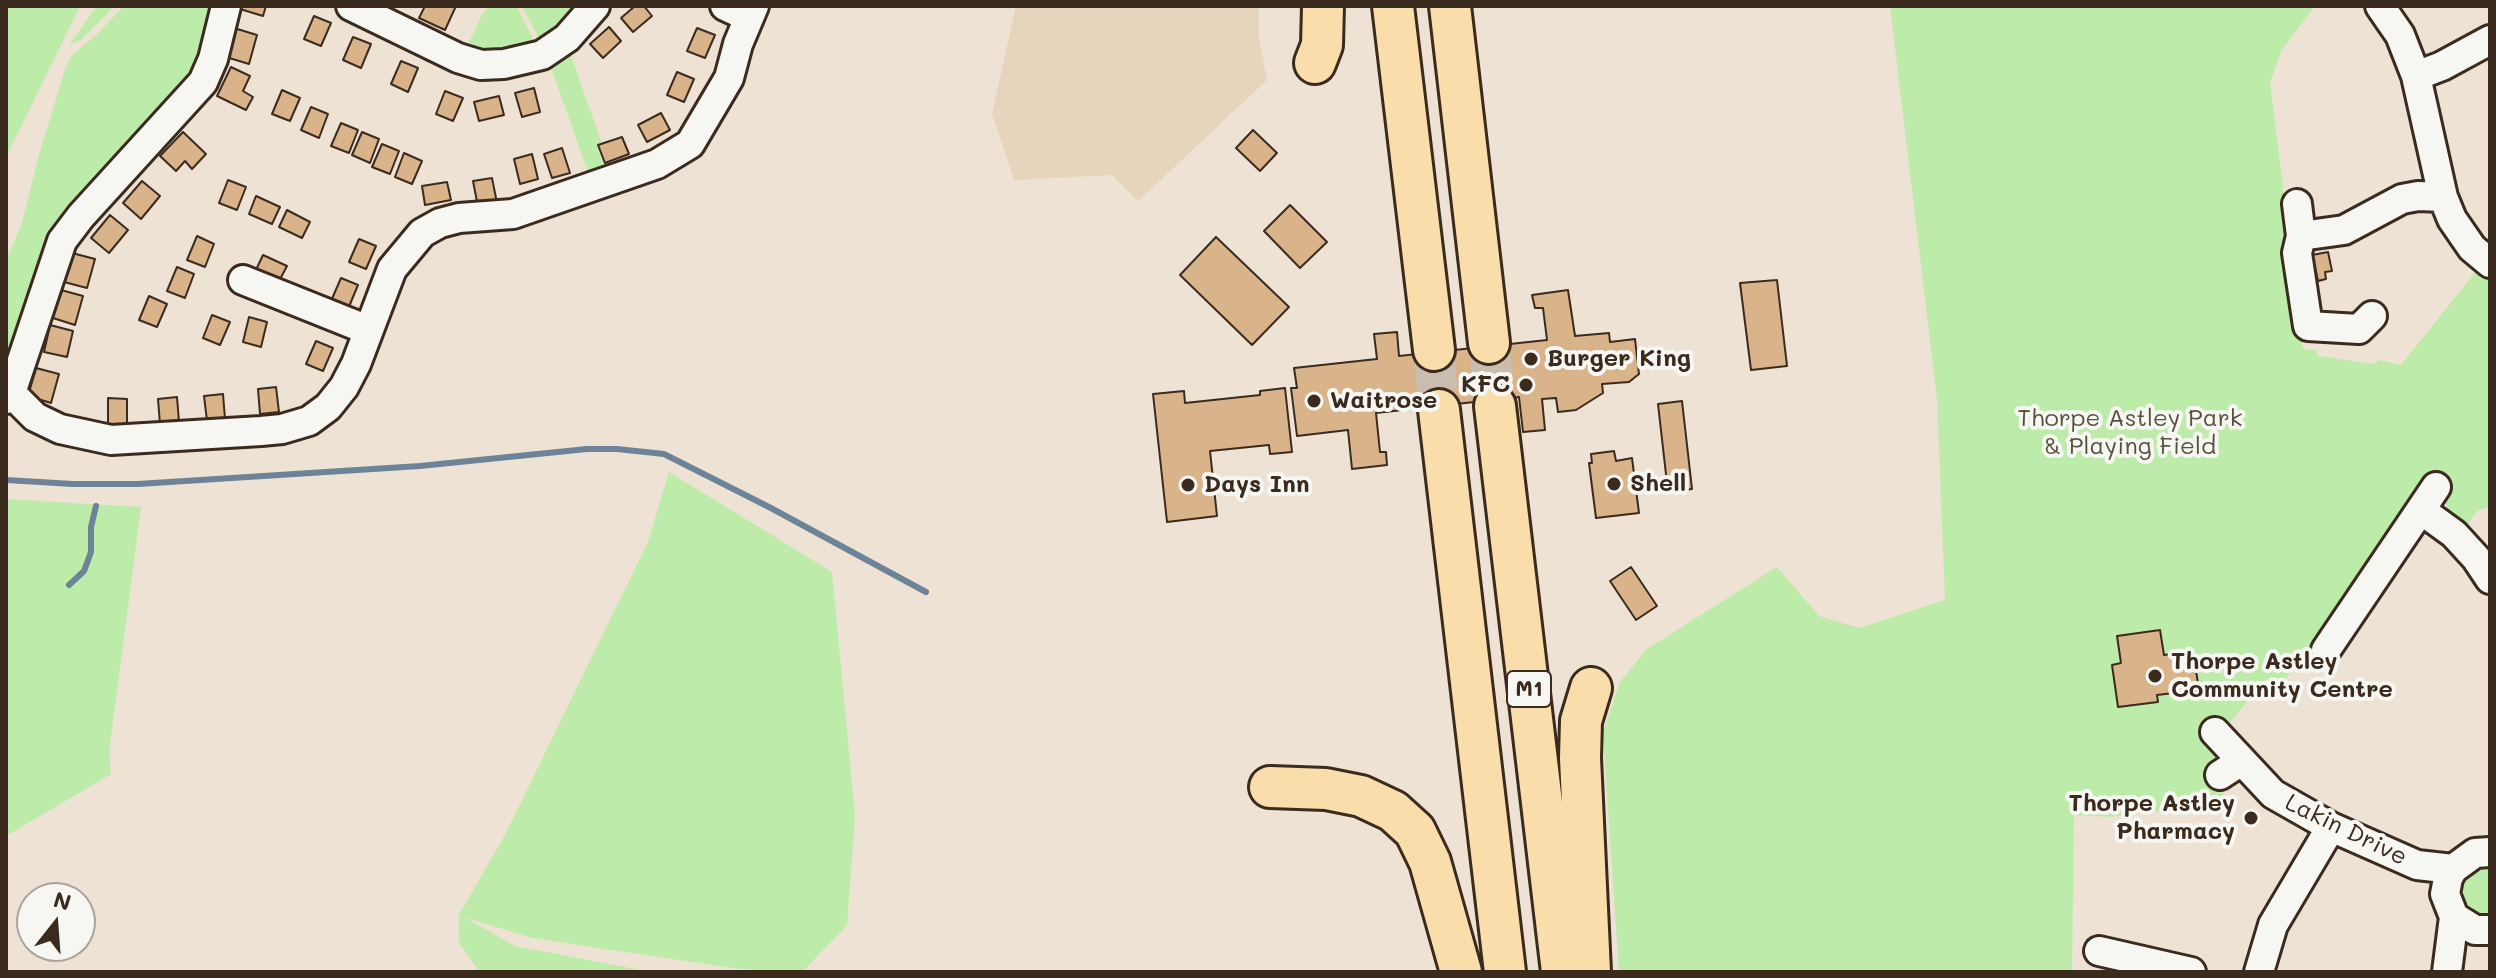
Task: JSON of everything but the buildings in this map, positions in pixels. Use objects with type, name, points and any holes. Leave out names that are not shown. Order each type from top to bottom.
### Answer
[{"type":"highway","points":[[1315,63],[1322,45],[1323,6]]},
{"type":"highway","points":[[1393,6],[1434,350]]},
{"type":"highway","points":[[1450,6],[1489,343]]},
{"type":"highway","name":"M1","points":[[1495,406],[1562,972]]},
{"type":"highway","name":"M1","points":[[1439,410],[1505,972]]},
{"type":"highway","points":[[1590,972],[1580,758],[1581,721],[1591,688]]},
{"type":"highway","points":[[1270,787],[1326,789],[1361,796],[1393,811],[1415,831],[1430,862],[1461,972]]},
{"type":"street","points":[[226,6],[213,59],[203,82],[62,241],[9,396],[35,417],[60,429],[100,438],[151,439],[282,429],[309,421],[328,407],[344,387],[392,269],[422,233],[440,223],[459,218],[513,214],[657,164],[690,144],[729,78],[743,10]]},
{"type":"street","points":[[351,6],[458,58],[481,65],[504,64],[542,55],[567,38],[595,6]]},
{"type":"street","points":[[2380,6],[2400,35],[2416,76],[2443,197],[2452,219],[2472,248],[2490,263]]},
{"type":"street","points":[[2416,76],[2490,40]]},
{"type":"street","points":[[2301,236],[2344,230],[2402,199],[2443,197]]},
{"type":"street","points":[[2297,204],[2301,236],[2297,253],[2308,326],[2359,329],[2372,316]]},
{"type":"street","points":[[234,278],[368,330]]},
{"type":"street","points":[[2342,641],[2428,498],[2490,579]]},
{"type":"street","name":"Lakin Drive","points":[[2215,732],[2230,768],[2331,827],[2417,865],[2451,893]]},
{"type":"street","points":[[2259,972],[2273,925],[2331,827]]},
{"type":"street","points":[[2448,970],[2451,893],[2464,858],[2488,848]]},
{"type":"street","points":[[2451,893],[2465,926],[2488,930]]},
{"type":"street","points":[[2448,970],[2488,930]]},
{"type":"street","points":[[2116,946],[2191,972]]},
{"type":"shaded area","points":[[1016,6],[1259,6],[1259,38],[1267,80],[1138,201],[1112,175],[1014,180],[992,114]]},
{"type":"green space","points":[[6,6],[80,6],[6,157]]},
{"type":"green space","points":[[97,6],[115,6],[81,40],[69,45]]},
{"type":"green space","points":[[124,6],[217,6],[199,70],[64,224],[6,371],[6,261],[22,223],[66,66],[72,55]]},
{"type":"green space","points":[[490,6],[516,6],[534,40],[499,50],[468,45],[482,14]]},
{"type":"green space","points":[[522,6],[574,6],[552,31],[539,38]]},
{"type":"green space","name":"Thorpe Astley Park & Playing Field","points":[[1890,6],[2315,6],[2281,51],[2270,83],[2303,349],[2315,350],[2319,356],[2373,364],[2380,360],[2401,365],[2486,259],[2490,263],[2490,507],[2478,510],[2465,528],[2448,513],[2446,503],[2452,491],[2435,479],[2442,471],[2433,473],[2283,683],[2265,680],[2216,739],[2224,804],[2112,817],[2074,815],[2072,972],[1619,972],[1603,732],[1620,682],[1647,649],[1777,567],[1819,616],[1859,628],[1945,600],[1937,399]]},
{"type":"green space","points":[[570,53],[609,164],[588,172],[550,65]]},
{"type":"green space","points":[[669,472],[832,572],[855,816],[847,925],[802,972],[788,972],[732,968],[532,938],[464,917],[515,946],[651,972],[480,972],[459,943],[459,915],[505,835],[648,542]]},
{"type":"green space","points":[[6,499],[141,507],[109,752],[111,774],[6,836]]},
{"type":"green space","points":[[2490,853],[2490,930],[2475,930],[2448,878]]},
{"type":"waterway","points":[[6,480],[138,484],[420,466],[587,449],[664,454],[926,592]]},
{"type":"waterway","points":[[69,585],[84,571],[91,552],[91,527],[96,506]]},
{"type":"tunnel","points":[[1489,343],[1495,406]]},
{"type":"tunnel","points":[[1434,350],[1439,410]]},
{"type":"place","name":"Burger King","points":[[1531,359]]},
{"type":"place","name":"KFC","points":[[1526,385]]},
{"type":"place","name":"Waitrose","points":[[1314,401]]},
{"type":"place","name":"Shell","points":[[1614,484]]},
{"type":"place","name":"Days Inn","points":[[1188,485]]},
{"type":"place","name":"Thorpe Astley Community Centre","points":[[2155,676]]},
{"type":"place","name":"Thorpe Astley Pharmacy","points":[[2251,818]]}]
